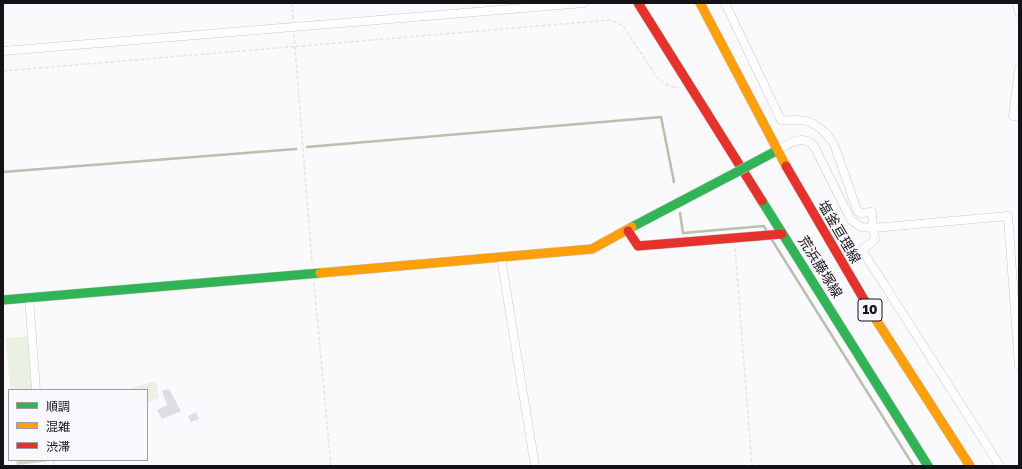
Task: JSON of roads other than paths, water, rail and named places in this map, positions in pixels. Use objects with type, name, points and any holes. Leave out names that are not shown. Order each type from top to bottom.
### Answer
[{"type":"street","points":[[3,51],[584,3]]},
{"type":"street","name":"荒浜藤塚線","points":[[638,3],[928,466]]},
{"type":"street","name":"塩釜亘理線","points":[[700,3],[776,151],[828,242],[902,363],[970,466]]},
{"type":"street","points":[[725,3],[781,120],[805,120],[814,123],[828,134],[834,144],[857,210],[860,213],[872,212],[875,240],[863,249],[864,253],[1000,466]]},
{"type":"street","points":[[1017,3],[1019,12]]},
{"type":"street","points":[[1019,69],[1013,116],[1019,117]]},
{"type":"street","points":[[3,300],[592,249],[795,140],[803,140],[811,142],[851,220],[861,227],[873,228],[1008,216],[1019,366]]},
{"type":"street","points":[[628,231],[638,246],[782,234]]},
{"type":"street","points":[[501,258],[535,466]]},
{"type":"street","points":[[29,298],[36,389]]},
{"type":"waterway","points":[[307,147],[661,117],[674,182]]},
{"type":"waterway","points":[[3,172],[296,149]]},
{"type":"waterway","points":[[680,213],[683,233],[764,226],[766,230]]},
{"type":"waterway","points":[[772,240],[913,465]]}]
